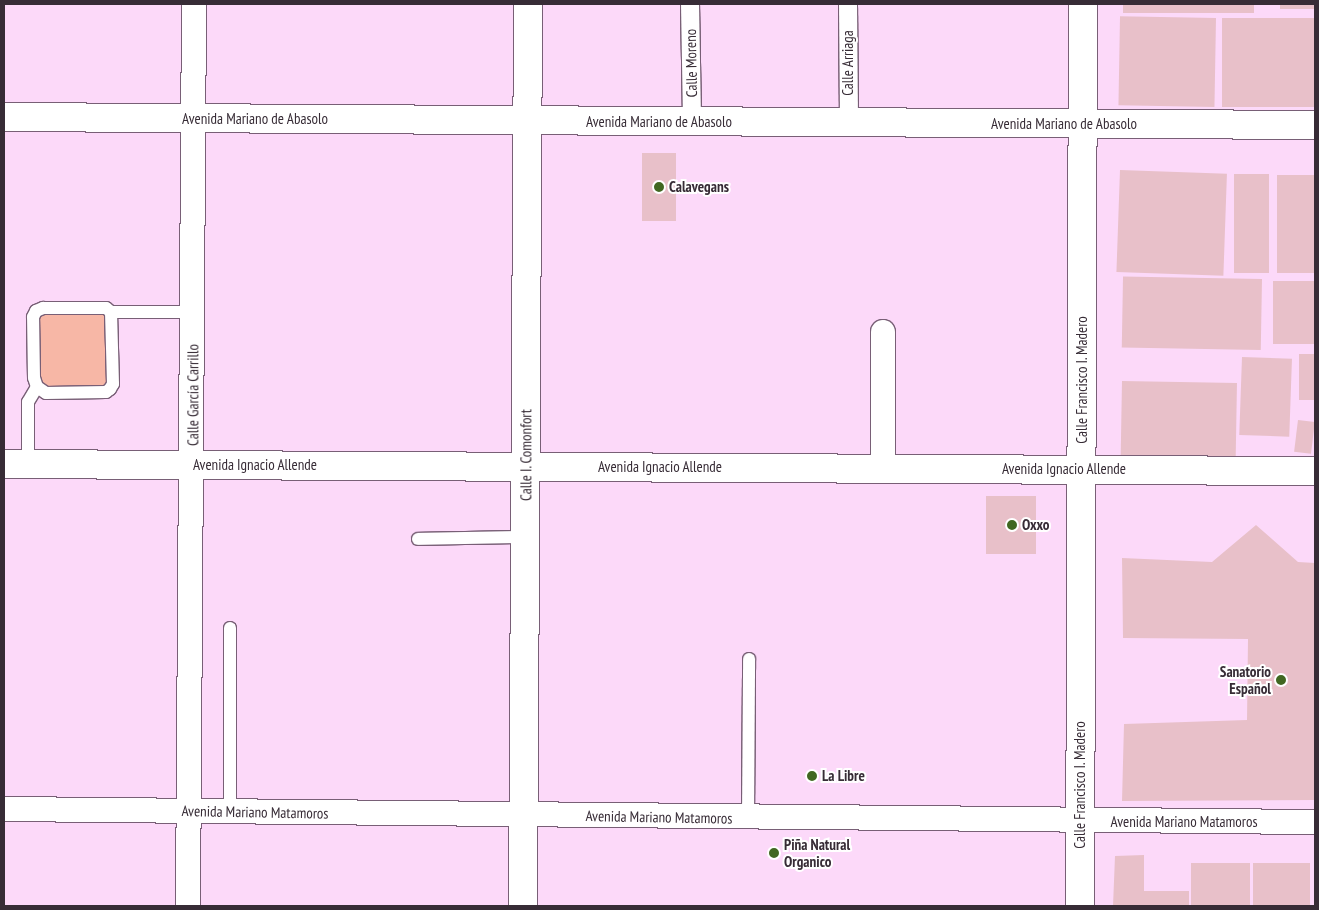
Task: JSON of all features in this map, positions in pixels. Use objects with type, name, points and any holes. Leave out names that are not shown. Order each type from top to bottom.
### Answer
[{"type":"street","name":"Calle García Carrillo","points":[[188,906],[193,465],[194,4]]},
{"type":"street","name":"Calle I. Comonfort","points":[[523,906],[528,4]]},
{"type":"street","name":"Calle Moreno","points":[[690,4],[692,122]]},
{"type":"street","name":"Calle Arriaga","points":[[848,4],[849,123]]},
{"type":"street","name":"Calle Francisco I. Madero","points":[[1080,906],[1083,4]]},
{"type":"street","name":"Avenida Mariano de Abasolo","points":[[4,117],[1315,125]]},
{"type":"street","points":[[883,332],[883,468]]},
{"type":"street","name":"Avenida Ignacio Allende","points":[[16,464],[1315,471]]},
{"type":"street","name":"Avenida Mariano Matamoros","points":[[4,809],[1080,822],[1315,822]]},
{"type":"lane","points":[[16,464],[28,402],[37,387],[33,317],[36,311],[106,308],[111,312],[193,312]]},
{"type":"lane","points":[[37,387],[46,393],[106,392],[110,389],[113,384],[111,312]]},
{"type":"lane","points":[[418,539],[525,537]]},
{"type":"lane","points":[[230,628],[230,812]]},
{"type":"lane","points":[[748,818],[749,659]]},
{"type":"shaded area","points":[[4,4],[1315,4],[1315,906],[4,906]]},
{"type":"shaded area","points":[[108,312],[111,386],[40,388],[37,314]]},
{"type":"building","points":[[1123,4],[1254,4],[1254,13],[1123,13]]},
{"type":"building","points":[[1280,4],[1315,4],[1315,9],[1280,9]]},
{"type":"building","points":[[1120,16],[1216,18],[1214,107],[1118,105]]},
{"type":"building","points":[[1222,18],[1315,18],[1315,107],[1222,107]]},
{"type":"building","name":"Calavegans","points":[[642,153],[676,153],[676,221],[642,221]]},
{"type":"building","points":[[1120,170],[1227,174],[1223,276],[1116,272]]},
{"type":"building","points":[[1234,174],[1269,174],[1269,273],[1234,273]]},
{"type":"building","points":[[1277,175],[1315,175],[1315,273],[1277,273]]},
{"type":"building","points":[[1123,277],[1262,279],[1261,350],[1122,348]]},
{"type":"building","points":[[1273,281],[1315,281],[1315,344],[1273,344]]},
{"type":"building","points":[[1299,354],[1315,354],[1315,400],[1299,400]]},
{"type":"building","points":[[1242,357],[1292,359],[1289,437],[1239,435]]},
{"type":"building","points":[[1122,381],[1237,383],[1236,459],[1121,457]]},
{"type":"building","points":[[1298,420],[1315,422],[1311,454],[1294,452]]},
{"type":"building","name":"Oxxo","points":[[986,496],[1036,496],[1036,554],[986,554]]},
{"type":"building","name":"Sanatorio Español","points":[[1256,525],[1298,562],[1315,563],[1315,800],[1122,801],[1124,724],[1247,720],[1248,639],[1123,638],[1122,558],[1212,562]]},
{"type":"building","points":[[1144,855],[1144,891],[1189,891],[1189,906],[1113,906],[1115,856]]},
{"type":"building","points":[[1191,863],[1250,863],[1250,906],[1191,906]]},
{"type":"building","points":[[1253,863],[1310,863],[1310,906],[1253,906]]},
{"type":"place","name":"Calavegans","points":[[659,187]]},
{"type":"place","name":"Oxxo","points":[[1012,525]]},
{"type":"place","name":"Sanatorio Español","points":[[1281,680]]},
{"type":"place","name":"La Libre","points":[[812,776]]},
{"type":"place","name":"Piña Natural Organico","points":[[774,853]]}]
